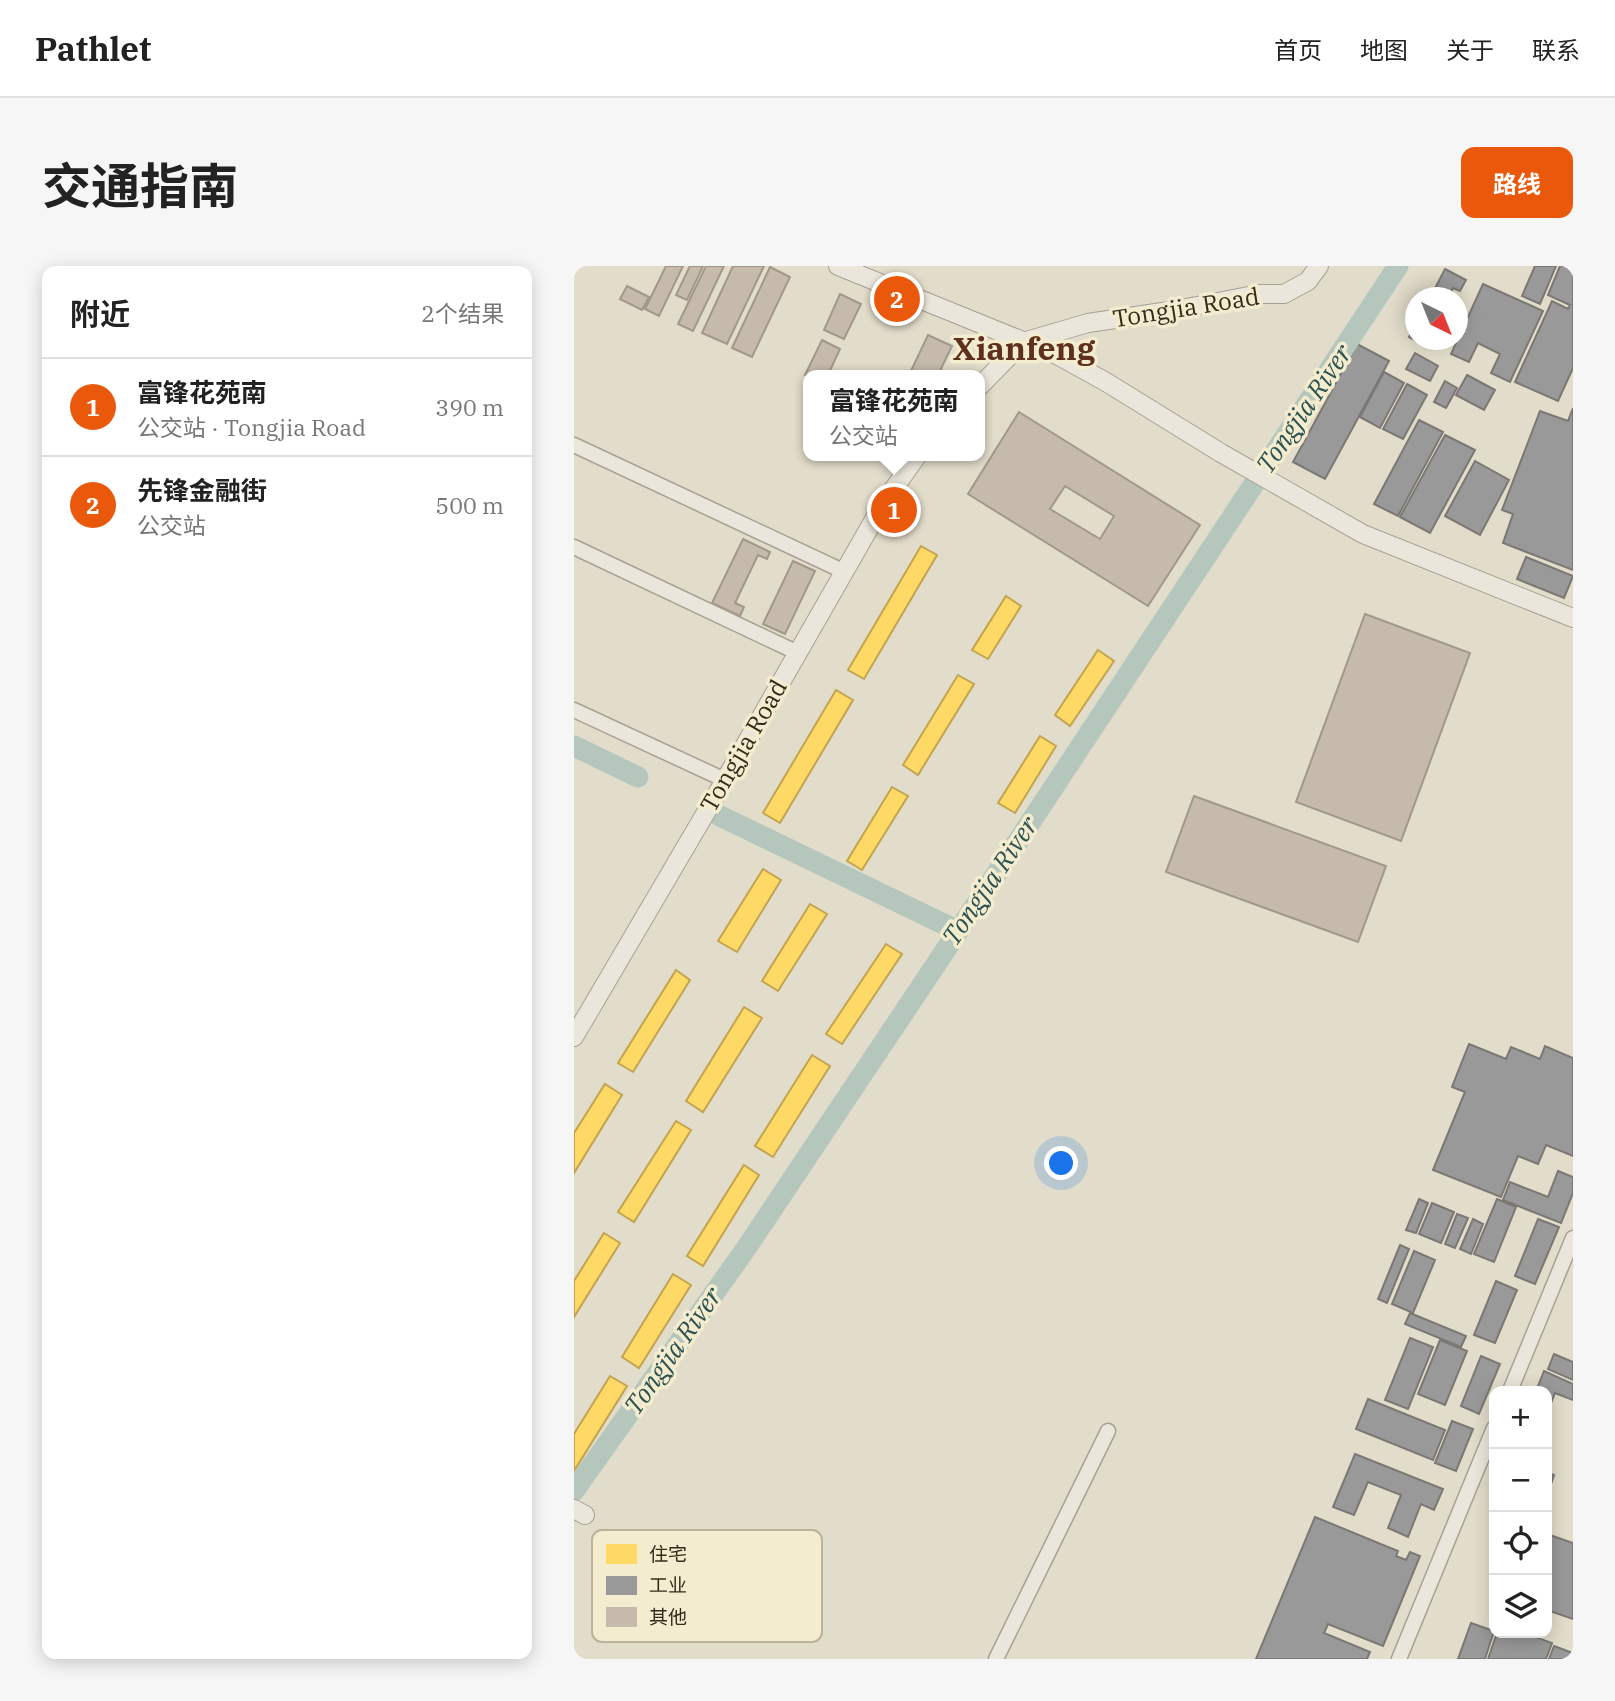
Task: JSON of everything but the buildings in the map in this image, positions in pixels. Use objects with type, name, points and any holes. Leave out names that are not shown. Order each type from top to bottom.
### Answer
[{"type":"street","points":[[838,266],[1056,355],[1363,534],[1573,618]]},
{"type":"street","name":"Tongjia Road","points":[[985,381],[1023,342],[1088,323],[1259,294],[1284,294],[1308,281],[1319,266]]},
{"type":"street","points":[[574,444],[845,572]]},
{"type":"street","name":"Tongjia Road","points":[[574,1037],[883,503],[913,461]]},
{"type":"street","points":[[574,547],[798,653]]},
{"type":"street","points":[[574,710],[725,780]]},
{"type":"street","points":[[1512,1386],[1573,1238]]},
{"type":"street","points":[[996,1659],[1108,1431]]},
{"type":"street","points":[[1399,1659],[1489,1440]]},
{"type":"waterway","name":"Tongjia River","points":[[574,1491],[747,1247],[1398,266]]},
{"type":"waterway","points":[[574,746],[638,777]]},
{"type":"waterway","points":[[718,815],[958,931]]},
{"type":"place","name":"先锋金融街","points":[[897,299]]},
{"type":"place","name":"富锋花苑南","points":[[894,510]]},
{"type":"district","name":"Xianfeng","points":[[1024,349]]}]
